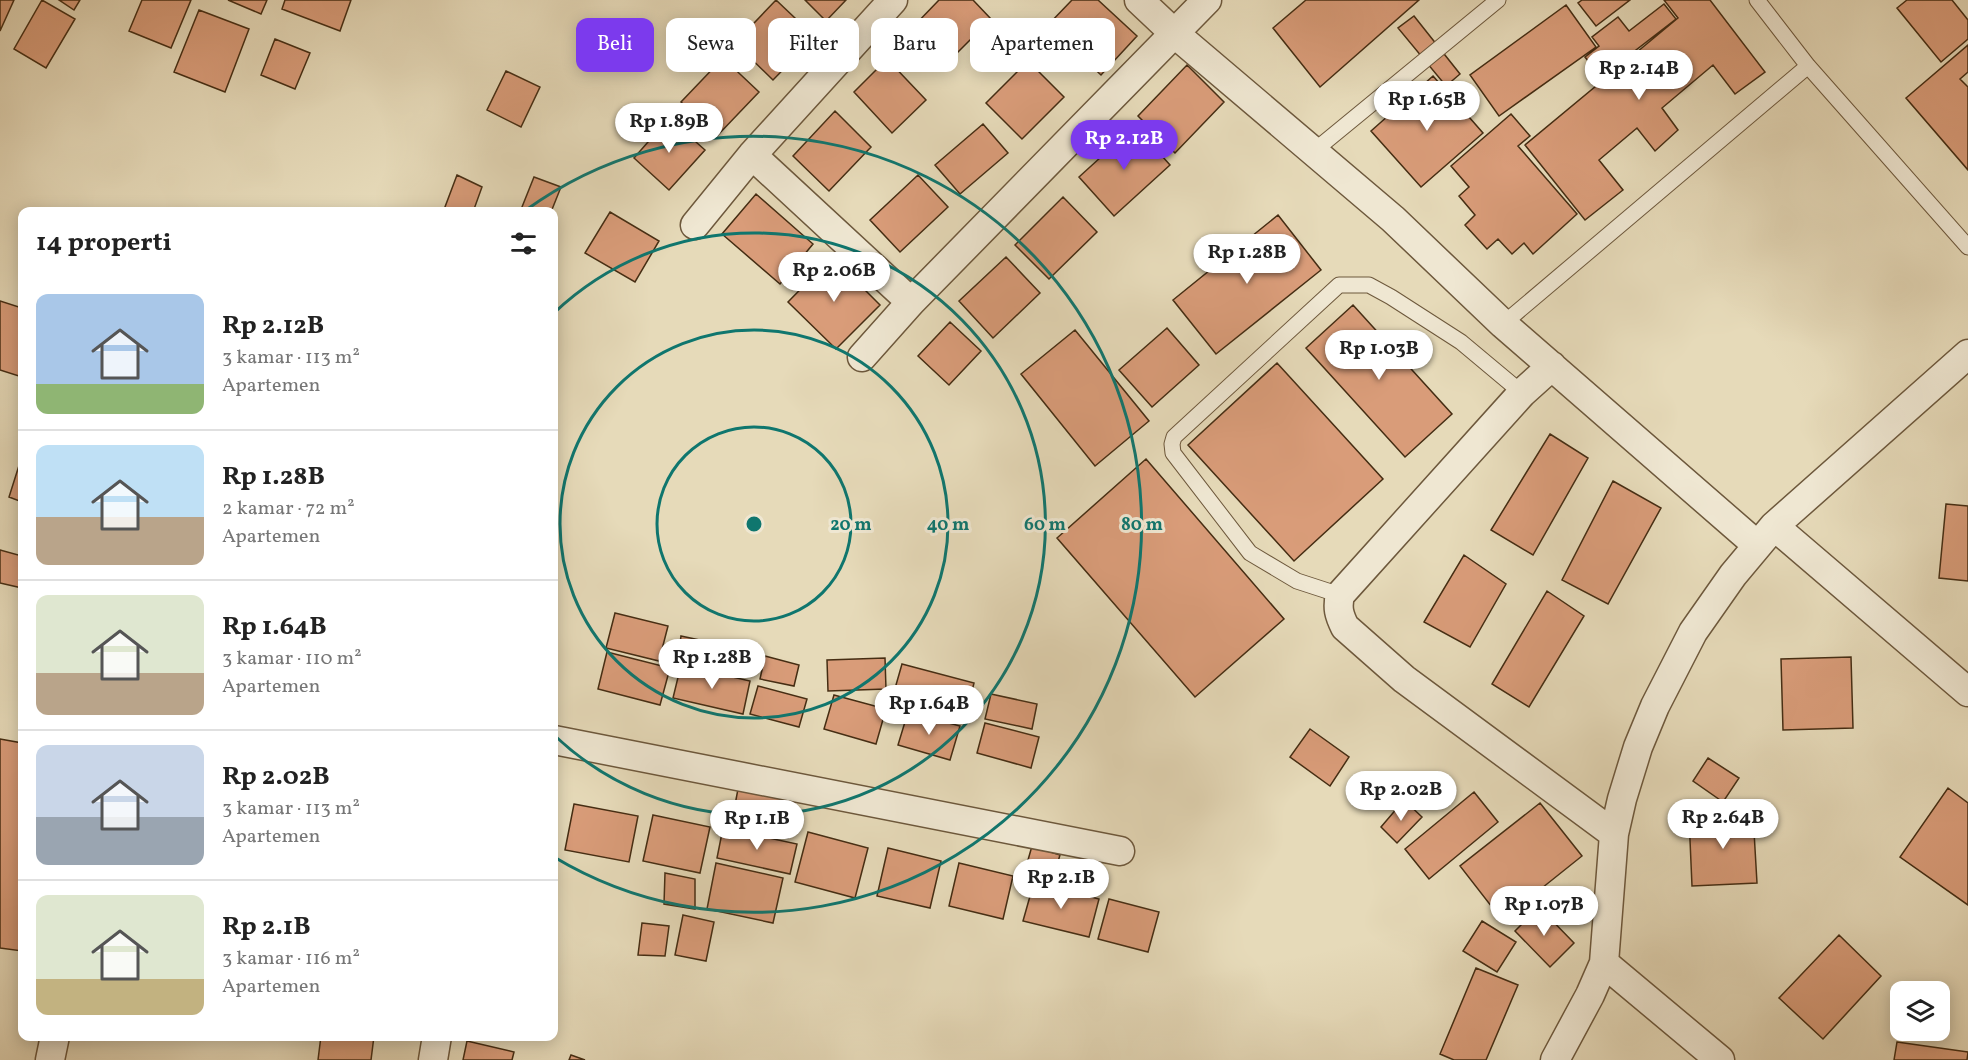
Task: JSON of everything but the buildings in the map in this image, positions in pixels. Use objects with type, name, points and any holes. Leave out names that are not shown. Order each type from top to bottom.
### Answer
[{"type":"street","points":[[695,225],[752,155],[893,0]]},
{"type":"street","points":[[1139,0],[1174,33],[1394,219],[1503,324],[1552,366],[1968,692]]},
{"type":"street","points":[[862,357],[911,302],[1207,0]]},
{"type":"street","points":[[752,155],[911,302]]},
{"type":"street","points":[[1555,1060],[1590,996],[1604,963],[1614,834],[1638,747],[1655,706],[1693,632],[1733,575],[1766,535],[1968,354]]},
{"type":"street","points":[[1552,366],[1522,393],[1340,595],[1339,616],[1346,627],[1404,680],[1614,834]]},
{"type":"street","points":[[558,741],[1120,851]]},
{"type":"street","points":[[1604,963],[1720,1060]]},
{"type":"street","points":[[50,1060],[54,1041]]},
{"type":"street","points":[[433,1060],[437,1041]]},
{"type":"lane","points":[[1314,151],[1498,0]]},
{"type":"lane","points":[[1757,0],[1808,66],[1968,247]]},
{"type":"lane","points":[[1503,324],[1808,66]]},
{"type":"lane","points":[[1340,595],[1297,581],[1250,553],[1173,453],[1174,437],[1339,285],[1369,285],[1391,297],[1461,342],[1522,393]]}]
